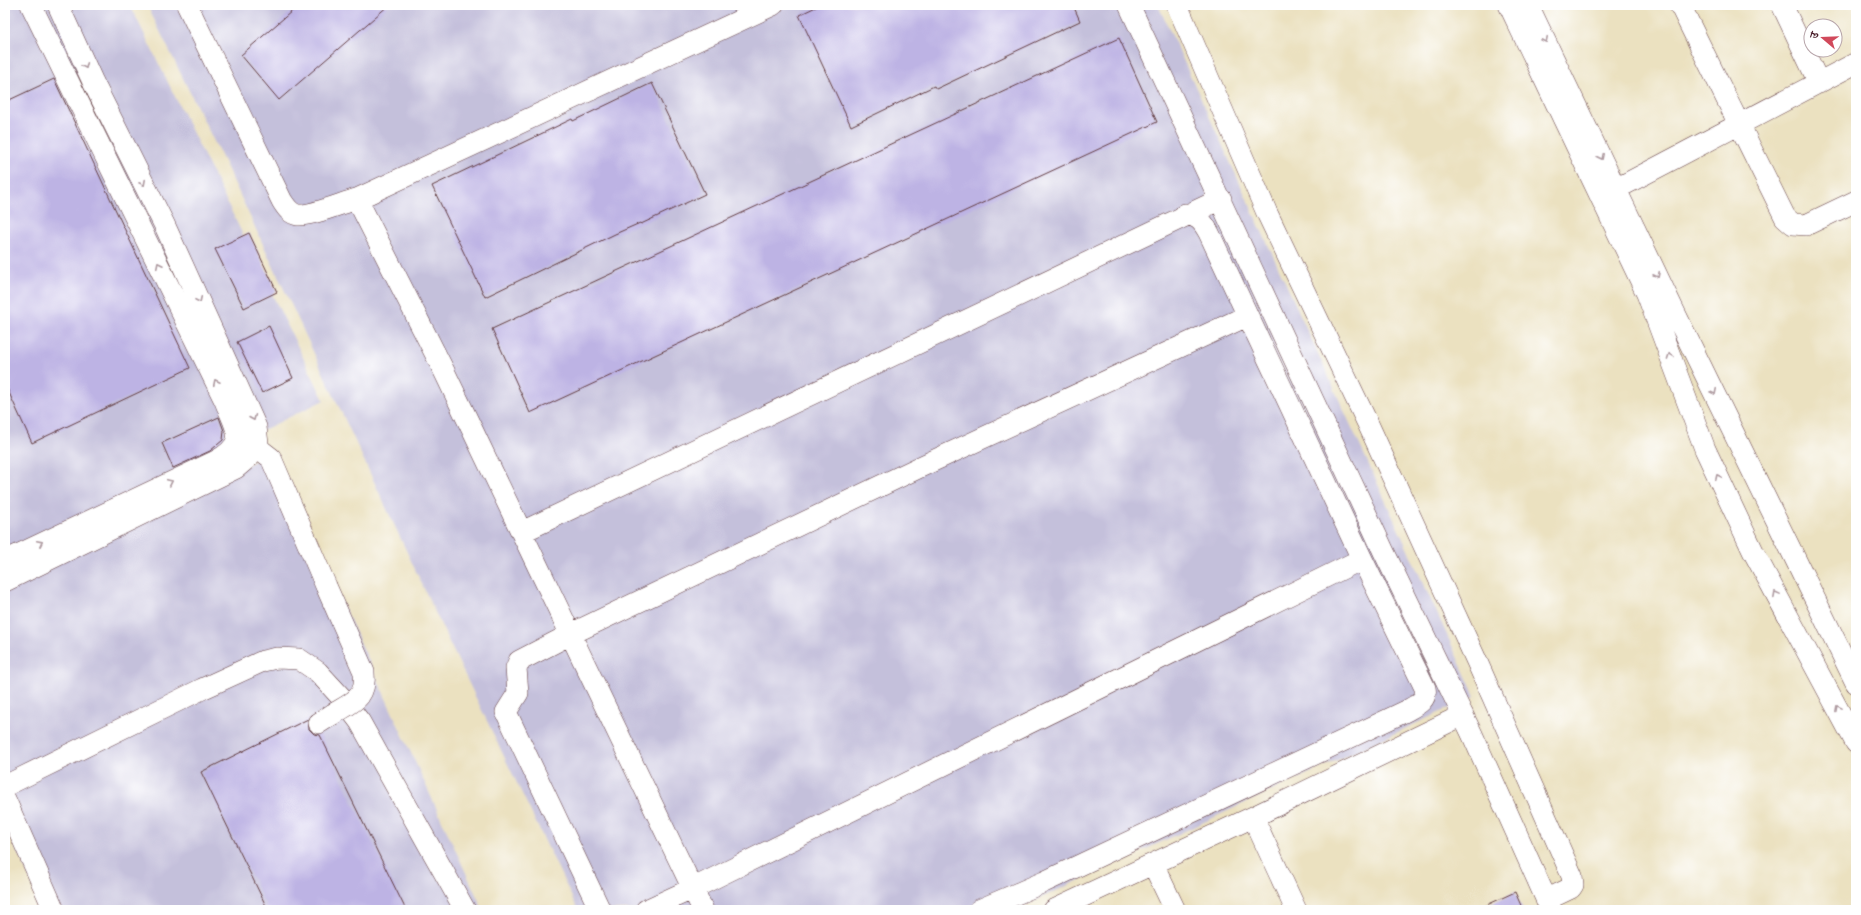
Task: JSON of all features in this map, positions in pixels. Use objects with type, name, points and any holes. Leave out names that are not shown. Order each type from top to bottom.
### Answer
[{"type":"street","points":[[31,5],[209,346]]},
{"type":"street","points":[[58,5],[75,44],[165,226],[209,346],[238,437],[246,446],[267,453],[271,458],[364,672],[364,688],[359,698],[326,719]]},
{"type":"street","points":[[187,5],[282,201],[289,211],[298,215],[312,213],[357,199],[773,5]]},
{"type":"street","points":[[1129,5],[1221,198],[1381,545],[1463,714],[1549,905],[1571,888],[1573,885],[1572,876],[1481,671],[1369,426],[1267,213],[1177,5]]},
{"type":"street","points":[[1509,5],[1647,294],[1704,449],[1753,552],[1856,743]]},
{"type":"street","points":[[1528,5],[1856,683]]},
{"type":"street","points":[[1680,5],[1785,217],[1793,224],[1806,225],[1856,201]]},
{"type":"street","points":[[1782,5],[1820,82]]},
{"type":"street","points":[[54,51],[75,44]]},
{"type":"street","points":[[1616,189],[1856,64]]},
{"type":"street","points":[[522,532],[1221,198]]},
{"type":"street","points":[[357,199],[444,371],[694,888],[703,910]]},
{"type":"street","points":[[979,910],[1044,882],[1404,712],[1423,700],[1426,694],[1425,688],[1362,559],[1204,225],[1198,218],[1191,214],[1185,214]]},
{"type":"street","points":[[600,910],[506,712],[518,693],[516,668],[520,661],[571,634],[920,467],[1247,316]]},
{"type":"street","points":[[7,571],[147,502],[216,461],[246,446]]},
{"type":"street","points":[[646,910],[694,888],[1362,559]]},
{"type":"street","points":[[5,786],[202,689],[263,661],[288,658],[299,659],[318,672],[342,697],[360,722],[465,910]]},
{"type":"street","points":[[1060,909],[1253,817],[1463,714]]},
{"type":"street","points":[[5,799],[54,910]]},
{"type":"street","points":[[1253,817],[1296,910]]},
{"type":"street","points":[[1153,864],[1175,910]]},
{"type":"shaded area","points":[[5,5],[130,5],[324,400],[5,558]]},
{"type":"shaded area","points":[[147,5],[1158,5],[1475,696],[1015,910],[578,910],[449,642],[232,178]]},
{"type":"shaded area","points":[[273,452],[483,910],[45,910],[5,826],[5,586]]},
{"type":"building","points":[[299,5],[389,5],[279,100],[241,55]]},
{"type":"building","points":[[820,5],[1073,5],[1080,21],[936,89],[934,86],[851,126],[799,15]]},
{"type":"building","points":[[1119,38],[1157,122],[530,413],[492,329]]},
{"type":"building","points":[[54,79],[190,368],[32,443],[5,384],[5,102]]},
{"type":"building","points":[[652,83],[705,194],[641,224],[640,223],[615,234],[485,297],[432,186],[572,119],[573,121]]},
{"type":"building","points":[[249,233],[277,292],[244,308],[215,249]]},
{"type":"building","points":[[269,326],[293,378],[262,393],[237,342]]},
{"type":"building","points":[[219,417],[224,431],[223,440],[210,451],[173,468],[162,443]]},
{"type":"building","points":[[308,719],[309,729],[314,734],[320,735],[406,910],[268,910],[201,772]]},
{"type":"building","points":[[1515,892],[1523,910],[1476,910]]}]
